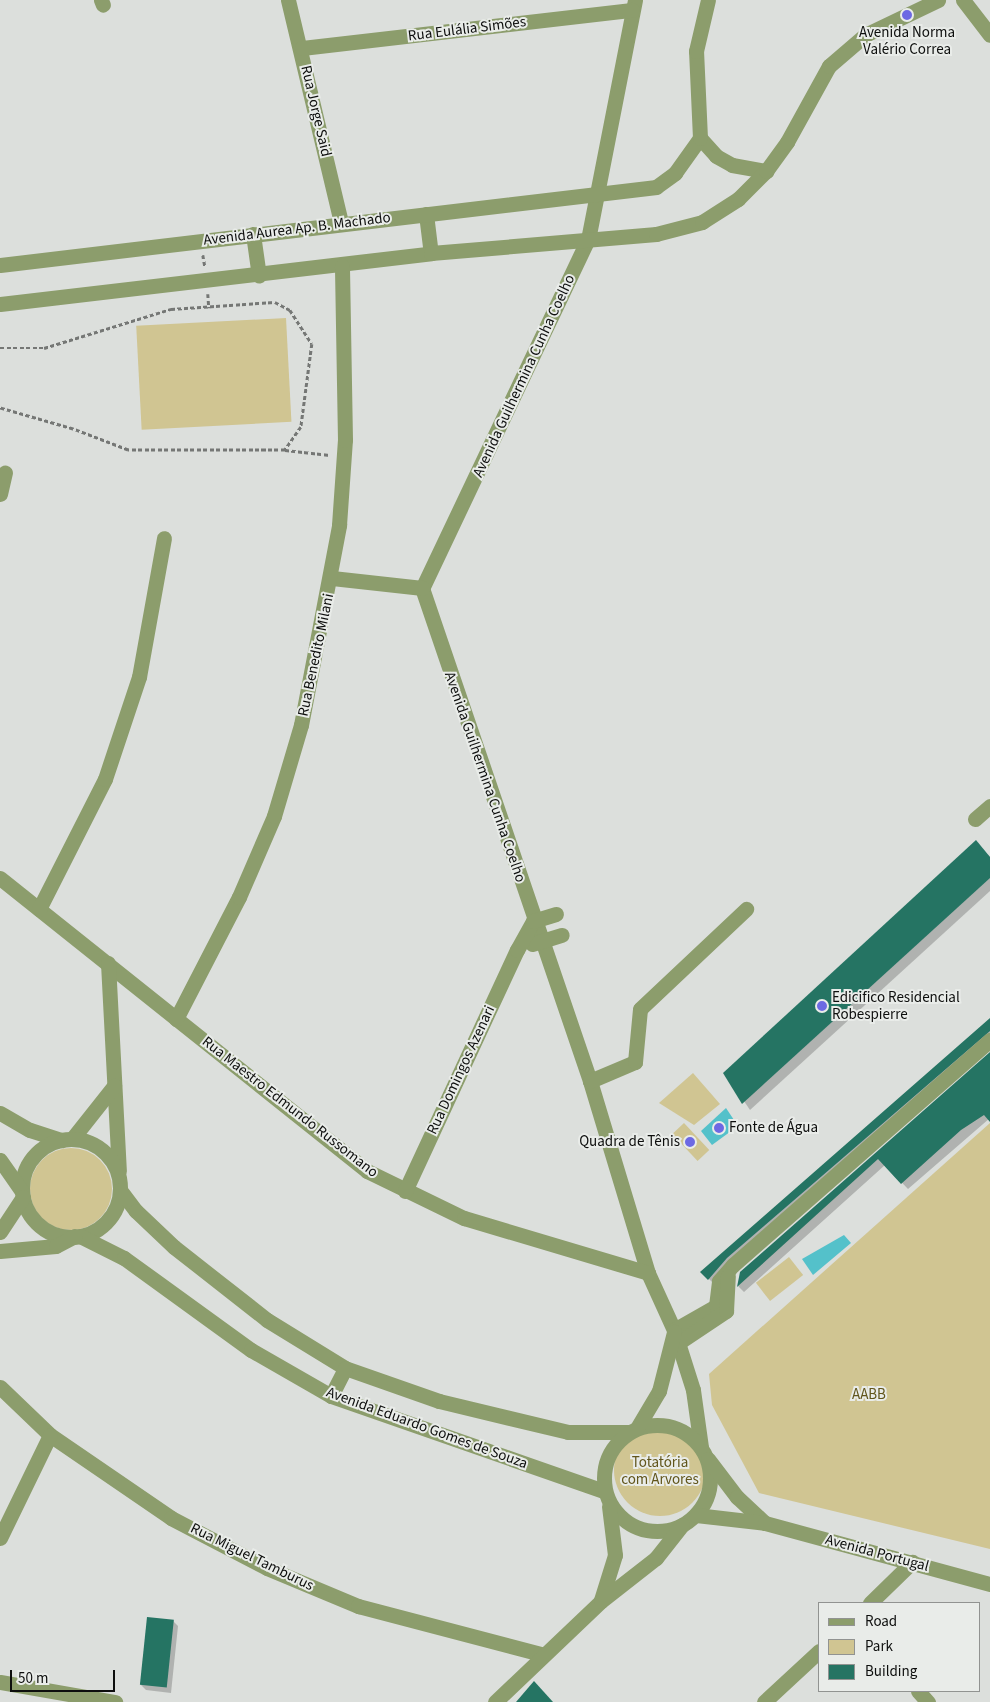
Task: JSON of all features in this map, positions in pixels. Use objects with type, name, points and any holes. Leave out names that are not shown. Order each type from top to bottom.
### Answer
[{"type":"street","name":"Rua Jorge Said","points":[[288,0],[302,48],[342,223]]},
{"type":"street","points":[[708,0],[696,51],[700,138],[716,156],[732,165],[766,171]]},
{"type":"street","points":[[0,304],[259,276],[431,253],[656,234],[702,222],[738,199],[766,171],[787,142],[829,66],[865,36],[938,0]]},
{"type":"street","points":[[963,0],[990,35]]},
{"type":"street","name":"Rua Eulália Simões","points":[[302,48],[634,5]]},
{"type":"street","name":"Avenida Guilhermina Cunha Coelho","points":[[634,5],[594,193],[588,239],[422,588],[540,942],[590,1081],[648,1273],[676,1337],[693,1390],[704,1451]]},
{"type":"street","points":[[594,193],[656,187],[674,173],[700,138]]},
{"type":"street","name":"Avenida Aurea Ap. B. Machado","points":[[0,265],[594,193]]},
{"type":"street","points":[[426,214],[431,253]]},
{"type":"street","points":[[253,234],[259,276]]},
{"type":"street","name":"Rua Benedito Milani","points":[[176,1019],[239,897],[274,816],[301,725],[332,578],[344,457],[342,266]]},
{"type":"street","points":[[0,494],[4,473]]},
{"type":"street","points":[[39,909],[105,779],[139,677],[164,538]]},
{"type":"street","points":[[332,578],[422,588]]},
{"type":"street","points":[[975,820],[990,806]]},
{"type":"street","name":"Rua Maestro Edmundo Russomano","points":[[0,878],[367,1171],[404,1191],[464,1218],[648,1273]]},
{"type":"street","points":[[590,1081],[635,1062],[640,1009],[746,909]]},
{"type":"street","points":[[533,921],[556,914]]},
{"type":"street","name":"Rua Domingos Azenari","points":[[404,1191],[517,950],[533,921]]},
{"type":"street","points":[[517,950],[562,935]]},
{"type":"street","points":[[0,1251],[56,1246],[100,1227],[115,1211],[120,1186],[108,963]]},
{"type":"street","points":[[601,1601],[615,1555],[607,1496],[605,1464],[633,1430],[659,1391],[676,1337],[716,1306],[719,1281],[733,1265],[990,1040]]},
{"type":"street","points":[[0,1232],[22,1194],[32,1158],[67,1139],[114,1086]]},
{"type":"street","points":[[0,1113],[30,1130],[93,1144],[106,1153],[120,1186]]},
{"type":"street","points":[[0,1160],[22,1194],[34,1221],[48,1231],[78,1236]]},
{"type":"street","name":"Avenida Eduardo Gomes de Souza","points":[[120,1186],[136,1211],[174,1247],[267,1320],[344,1368],[439,1401],[568,1432],[633,1430]]},
{"type":"street","name":"Avenida Eduardo Gomes de Souza","points":[[78,1236],[124,1258],[251,1350],[331,1396],[607,1496]]},
{"type":"street","points":[[331,1396],[344,1368]]},
{"type":"street","name":"Rua Miguel Tamburus","points":[[0,1387],[50,1435],[171,1518],[267,1568],[358,1606],[542,1654]]},
{"type":"street","points":[[607,1496],[633,1526],[666,1531],[682,1525],[696,1515],[710,1487],[704,1451],[672,1426],[633,1430]]},
{"type":"street","points":[[0,1538],[50,1435]]},
{"type":"street","name":"Avenida Portugal","points":[[704,1451],[737,1498],[765,1523]]},
{"type":"street","name":"Avenida Portugal","points":[[696,1515],[765,1523],[990,1584]]},
{"type":"street","points":[[495,1702],[542,1654],[601,1601],[656,1558],[682,1525]]},
{"type":"street","points":[[871,1602],[912,1562]]},
{"type":"street","points":[[764,1702],[818,1652]]},
{"type":"street","points":[[0,1682],[115,1702]]},
{"type":"street","points":[[919,1692],[928,1702]]},
{"type":"path","points":[[0,348],[44,348],[171,309],[275,302],[290,310],[312,344],[301,427],[285,450]]},
{"type":"path","points":[[0,408],[72,428],[128,450],[285,450],[344,457]]},
{"type":"green space","points":[[286,318],[291,422],[142,430],[136,326]]},
{"type":"green space","points":[[693,1073],[720,1104],[694,1125],[659,1103]]},
{"type":"green space","name":"Quadra de Tênis","points":[[684,1123],[709,1150],[698,1161],[672,1134]]},
{"type":"green space","name":"AABB","points":[[990,1123],[990,1549],[759,1493],[712,1405],[709,1374]]},
{"type":"green space","points":[[63,1148],[79,1148],[94,1155],[105,1166],[112,1181],[109,1205],[100,1218],[79,1230],[63,1230],[48,1223],[37,1212],[30,1197],[30,1181],[37,1166],[48,1155]]},
{"type":"green space","points":[[789,1257],[803,1275],[770,1301],[756,1283]]},
{"type":"green space","name":"Totatória com Arvores","points":[[660,1424],[677,1428],[692,1438],[702,1453],[706,1470],[702,1487],[692,1502],[677,1512],[660,1516],[643,1512],[628,1502],[618,1487],[614,1470],[618,1453],[628,1438],[643,1428]]},
{"type":"water","name":"Fonte de Água","points":[[726,1108],[738,1126],[712,1145],[701,1131]]},
{"type":"water","points":[[844,1235],[851,1243],[813,1275],[802,1259]]},
{"type":"building","points":[[976,840],[990,857],[990,878],[742,1104],[723,1073]]},
{"type":"building","points":[[990,1018],[990,1031],[727,1258],[708,1280],[700,1272]]},
{"type":"building","points":[[990,1052],[990,1122],[984,1115],[961,1130],[901,1184],[878,1159],[737,1287],[740,1272]]},
{"type":"building","points":[[147,1617],[174,1620],[167,1687],[140,1685]]},
{"type":"building","points":[[534,1681],[553,1702],[516,1702]]},
{"type":"place","name":"Avenida Norma Valério Correa","points":[[907,15]]},
{"type":"place","name":"Edicifico Residencial Robespierre","points":[[822,1006]]},
{"type":"place","name":"Fonte de Água","points":[[719,1128]]},
{"type":"place","name":"Quadra de Tênis","points":[[690,1142]]}]
